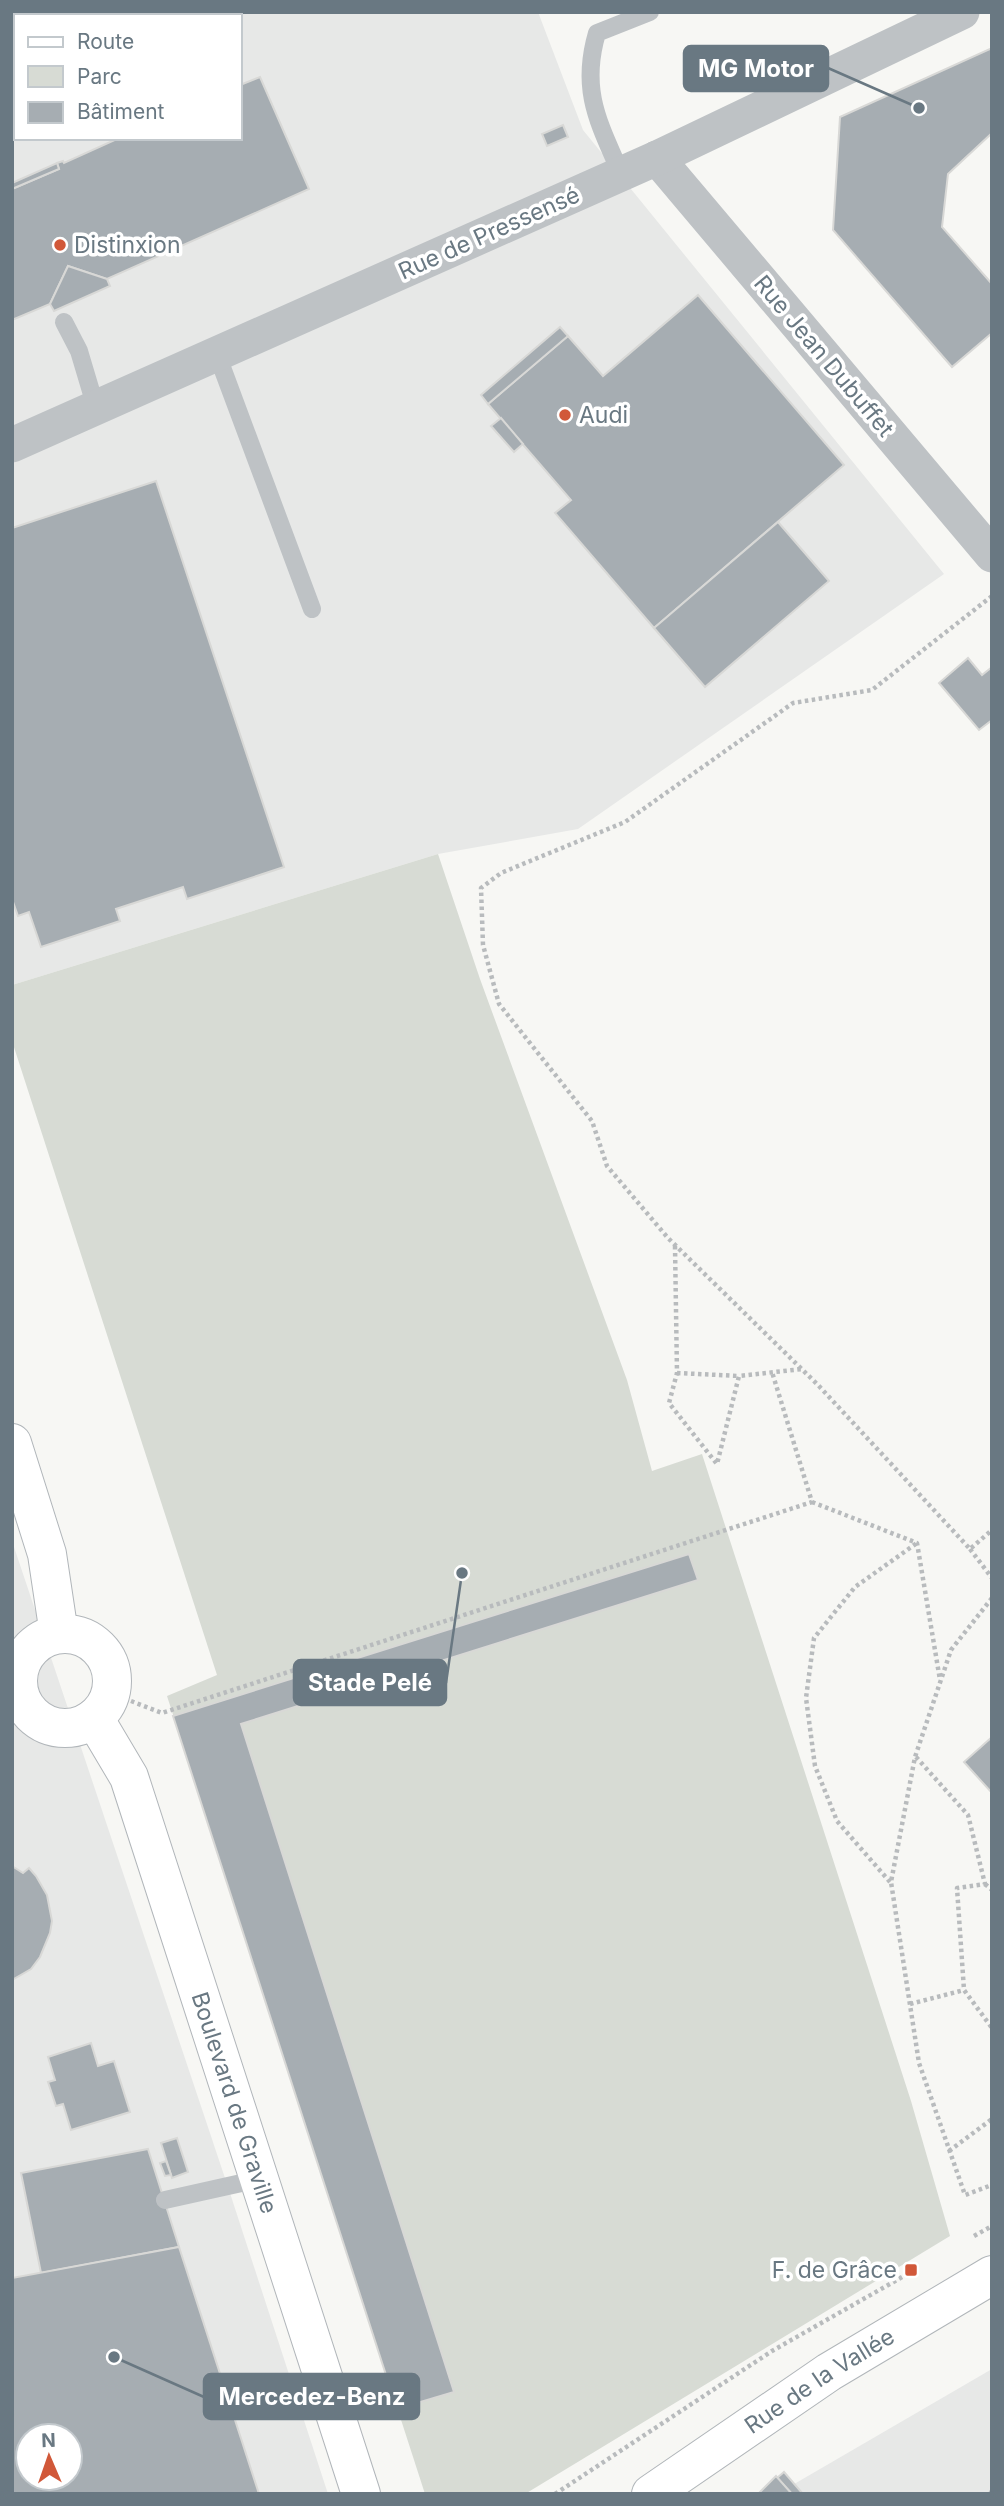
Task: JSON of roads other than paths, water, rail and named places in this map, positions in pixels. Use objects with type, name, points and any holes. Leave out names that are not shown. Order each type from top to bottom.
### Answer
[{"type":"street","name":"Rue de Pressensé","points":[[12,445],[657,158],[962,12]]},
{"type":"street","name":"Rue Jean Dubuffet","points":[[657,158],[992,555]]},
{"type":"street","points":[[12,1443],[47,1554],[59,1634]]},
{"type":"street","points":[[59,1634],[89,1640],[100,1650],[108,1663],[112,1678],[102,1706],[72,1727],[64,1728],[48,1726],[34,1718],[15,1692],[22,1660],[44,1639],[59,1634]]},
{"type":"street","name":"Boulevard de Graville","points":[[102,1706],[129,1777],[360,2494]]},
{"type":"street","name":"Rue de la Vallée","points":[[651,2494],[829,2372],[992,2275]]},
{"type":"lane","points":[[621,174],[592,106],[590,55],[597,33],[650,12]]},
{"type":"lane","points":[[64,321],[79,351],[96,408]]},
{"type":"lane","points":[[217,354],[312,609]]},
{"type":"lane","points":[[164,2200],[258,2179]]},
{"type":"place","name":"MG Motor","points":[[919,108]]},
{"type":"place","name":"Distinxion","points":[[60,245]]},
{"type":"place","name":"Audi","points":[[565,415]]},
{"type":"place","name":"Stade Pelé","points":[[462,1573]]},
{"type":"place","name":"F. de Grâce","points":[[911,2270]]},
{"type":"place","name":"Mercedez-Benz","points":[[114,2357]]}]
